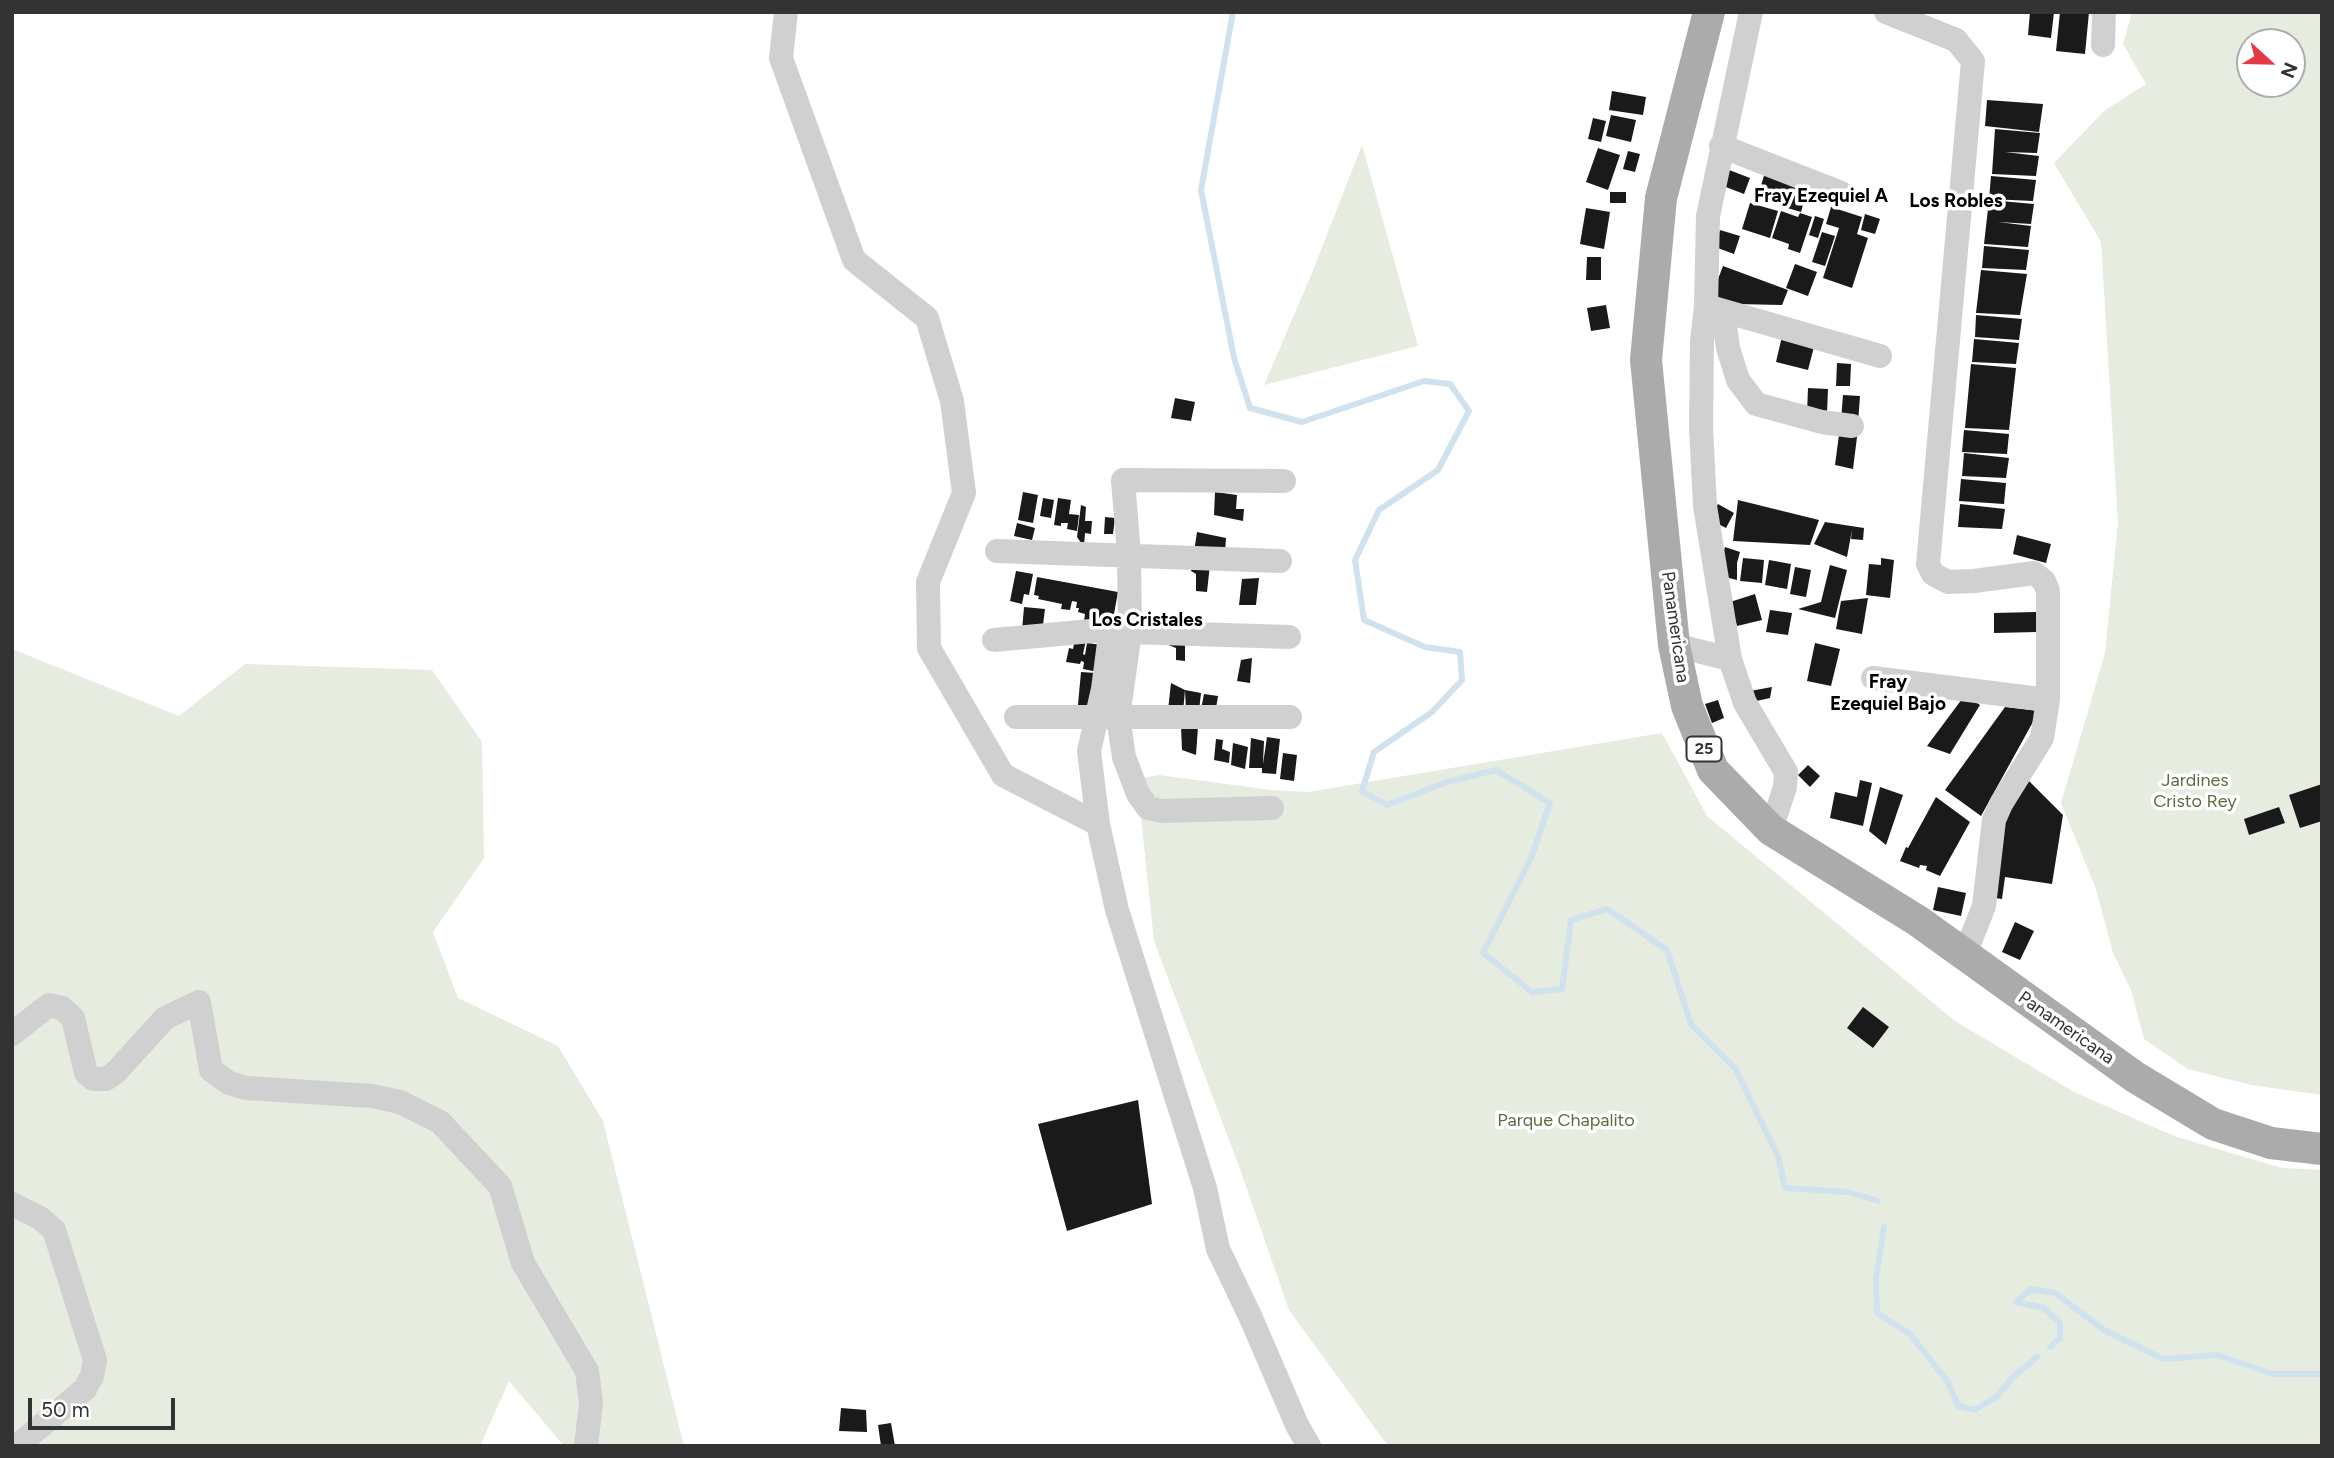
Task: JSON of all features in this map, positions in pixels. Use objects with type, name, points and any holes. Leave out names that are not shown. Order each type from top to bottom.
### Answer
[{"type":"main road","name":"Panamericana","points":[[1709,12],[1661,198],[1646,360],[1674,645],[1687,706],[1713,770],[1772,830],[1918,921],[2135,1077],[2213,1124],[2272,1143],[2322,1149]]},
{"type":"street","points":[[786,12],[782,58],[854,260],[927,318],[952,401],[964,493],[928,582],[929,648],[1003,775],[1098,824]]},
{"type":"street","points":[[1751,12],[1708,216],[1714,308],[1738,380],[1756,404],[1822,422],[1852,426]]},
{"type":"street","points":[[1886,12],[1956,40],[1973,61],[1928,564],[1933,574],[1948,582],[2034,573],[2044,581],[2048,591],[2048,700],[2042,738],[1994,820],[1984,906],[1965,954]]},
{"type":"street","points":[[2103,46],[2104,12]]},
{"type":"street","points":[[1721,146],[1841,193]]},
{"type":"street","points":[[1714,308],[1880,356]]},
{"type":"street","points":[[1714,308],[1702,341],[1701,403],[1705,506],[1730,659],[1745,703],[1786,772],[1786,787],[1772,830]]},
{"type":"street","points":[[1284,481],[1123,480],[1129,554],[1130,632],[1107,717],[1089,751],[1098,824],[1117,910],[1205,1188],[1218,1250],[1251,1318],[1297,1426],[1309,1446]]},
{"type":"street","points":[[997,551],[1280,561]]},
{"type":"street","points":[[994,640],[1107,631],[1110,635],[1103,689],[1107,717],[1138,794],[1148,808],[1162,811],[1272,808]]},
{"type":"street","points":[[1130,632],[1289,637]]},
{"type":"street","points":[[1674,645],[1730,659]]},
{"type":"street","points":[[1873,678],[2048,700]]},
{"type":"street","points":[[1016,717],[1290,717]]},
{"type":"street","points":[[12,1034],[49,1005],[62,1008],[73,1018],[86,1073],[93,1079],[106,1079],[116,1073],[165,1018],[200,1002],[211,1070],[229,1083],[246,1088],[372,1096],[400,1102],[440,1122],[500,1186],[523,1263],[587,1371],[591,1403],[586,1446]]},
{"type":"street","points":[[12,1203],[40,1218],[54,1230],[95,1360],[92,1376],[85,1389],[17,1446]]},
{"type":"green space","name":"Jardines Cristo Rey","points":[[2132,12],[2322,12],[2322,1095],[2251,1085],[2188,1069],[2144,1039],[2131,990],[2113,953],[2096,889],[2061,803],[2105,653],[2118,523],[2101,242],[2054,163],[2104,111],[2146,84],[2123,44]]},
{"type":"green space","points":[[1362,145],[1418,346],[1264,385],[1312,273]]},
{"type":"green space","points":[[12,649],[179,716],[245,664],[432,670],[482,742],[484,858],[433,932],[458,998],[558,1046],[603,1121],[684,1446],[564,1446],[509,1381],[480,1446],[12,1446]]},
{"type":"green space","name":"Parque Chapalito","points":[[1662,733],[1707,816],[1955,1021],[2074,1092],[2174,1136],[2282,1168],[2322,1170],[2322,1446],[1388,1446],[1289,1310],[1241,1172],[1154,941],[1137,779],[1159,775],[1271,790],[1308,792]]},
{"type":"building","points":[[2030,12],[2054,12],[2051,38],[2028,35]]},
{"type":"building","points":[[2060,12],[2089,12],[2085,54],[2056,51]]},
{"type":"building","points":[[1612,91],[1646,97],[1643,115],[1609,110]]},
{"type":"building","points":[[1987,100],[2043,104],[2039,132],[1985,126]]},
{"type":"building","points":[[1611,115],[1636,120],[1631,142],[1606,136]]},
{"type":"building","points":[[1593,118],[1606,121],[1601,142],[1588,139]]},
{"type":"building","points":[[1995,129],[2040,133],[2037,153],[2005,152],[2039,156],[2036,176],[1992,174]]},
{"type":"building","points":[[1598,148],[1620,155],[1608,190],[1586,182]]},
{"type":"building","points":[[1628,151],[1640,154],[1635,172],[1623,169]]},
{"type":"building","points":[[1724,168],[1750,178],[1744,194],[1718,184]]},
{"type":"building","points":[[1766,169],[1809,183],[1801,212],[1757,199]]},
{"type":"building","points":[[1991,176],[2036,180],[2033,201],[1989,199]]},
{"type":"building","points":[[1610,192],[1626,192],[1626,203],[1610,203]]},
{"type":"building","points":[[1989,200],[2034,204],[2031,224],[1998,222],[2031,226],[2028,247],[1984,244]]},
{"type":"building","points":[[1750,203],[1778,211],[1770,238],[1742,229]]},
{"type":"building","points":[[1831,207],[1862,217],[1857,234],[1868,238],[1852,288],[1823,278],[1839,228],[1826,224]]},
{"type":"building","points":[[1586,208],[1610,212],[1604,249],[1580,244]]},
{"type":"building","points":[[1781,211],[1798,217],[1800,213],[1812,217],[1800,253],[1788,249],[1789,244],[1772,238]]},
{"type":"building","points":[[1865,214],[1880,219],[1875,234],[1861,230]]},
{"type":"building","points":[[1815,216],[1824,219],[1818,238],[1809,235]]},
{"type":"building","points":[[1720,230],[1740,236],[1734,254],[1715,247]]},
{"type":"building","points":[[1822,232],[1835,236],[1825,266],[1812,262]]},
{"type":"building","points":[[1984,246],[2029,250],[2026,270],[1982,268]]},
{"type":"building","points":[[1587,257],[1601,257],[1601,280],[1586,280]]},
{"type":"building","points":[[1795,264],[1817,272],[1808,296],[1786,288]]},
{"type":"building","points":[[1723,266],[1788,290],[1782,305],[1736,304],[1712,295]]},
{"type":"building","points":[[1981,270],[2027,274],[2020,315],[1976,313]]},
{"type":"building","points":[[1606,305],[1610,328],[1591,331],[1587,308]]},
{"type":"building","points":[[1976,315],[2022,319],[2019,340],[1975,337]]},
{"type":"building","points":[[1783,332],[1816,339],[1808,370],[1776,362]]},
{"type":"building","points":[[1974,339],[2019,343],[2016,364],[1972,362]]},
{"type":"building","points":[[1837,363],[1851,364],[1850,386],[1836,386]]},
{"type":"building","points":[[1971,364],[2016,368],[2009,430],[1965,428]]},
{"type":"building","points":[[1808,388],[1828,389],[1827,414],[1807,413]]},
{"type":"building","points":[[1843,395],[1860,396],[1858,423],[1841,420]]},
{"type":"building","points":[[1175,398],[1195,402],[1191,421],[1171,418]]},
{"type":"building","points":[[1840,427],[1858,429],[1853,469],[1835,465]]},
{"type":"building","points":[[1964,430],[2009,434],[2007,454],[1962,452]]},
{"type":"building","points":[[1964,453],[2009,458],[2006,478],[1962,476]]},
{"type":"building","points":[[1961,479],[2006,483],[2004,504],[1959,501]]},
{"type":"building","points":[[1023,492],[1038,495],[1033,523],[1018,520]]},
{"type":"building","points":[[1215,492],[1237,495],[1236,509],[1244,509],[1243,521],[1214,515]]},
{"type":"building","points":[[1043,498],[1054,500],[1051,518],[1040,516]]},
{"type":"building","points":[[1058,498],[1071,500],[1069,514],[1079,515],[1077,531],[1067,529],[1068,523],[1054,525]]},
{"type":"building","points":[[1738,500],[1819,520],[1810,545],[1733,541]]},
{"type":"building","points":[[1718,504],[1734,513],[1726,528],[1710,520]]},
{"type":"building","points":[[1960,504],[2005,509],[2002,529],[1958,527]]},
{"type":"building","points":[[1081,505],[1086,507],[1085,521],[1092,521],[1091,534],[1085,533],[1084,547],[1077,537]]},
{"type":"building","points":[[1105,517],[1115,518],[1113,534],[1104,534]]},
{"type":"building","points":[[1825,522],[1864,528],[1863,540],[1851,539],[1852,530],[1847,557],[1814,544]]},
{"type":"building","points":[[1017,523],[1035,528],[1032,540],[1014,536]]},
{"type":"building","points":[[1197,532],[1226,538],[1225,553],[1194,552]]},
{"type":"building","points":[[2017,535],[2051,544],[2046,563],[2013,554]]},
{"type":"building","points":[[1725,547],[1740,552],[1737,580],[1717,575]]},
{"type":"building","points":[[1743,558],[1764,560],[1762,583],[1740,581]]},
{"type":"building","points":[[1881,558],[1894,560],[1890,598],[1866,595],[1869,564],[1881,565]]},
{"type":"building","points":[[1194,560],[1210,564],[1207,592],[1196,591],[1196,574],[1191,571]]},
{"type":"building","points":[[1769,560],[1791,564],[1787,589],[1765,585]]},
{"type":"building","points":[[1830,565],[1847,570],[1835,618],[1798,609],[1821,602]]},
{"type":"building","points":[[1795,567],[1811,570],[1806,597],[1790,594]]},
{"type":"building","points":[[1016,571],[1033,574],[1029,595],[1024,594],[1022,604],[1010,601]]},
{"type":"building","points":[[1037,577],[1118,592],[1112,625],[1084,621],[1085,614],[1078,612],[1077,602],[1072,601],[1070,610],[1061,609],[1062,604],[1038,599],[1039,596],[1034,595]]},
{"type":"building","points":[[1259,578],[1256,605],[1239,605],[1242,579]]},
{"type":"building","points":[[1755,594],[1762,620],[1737,626],[1730,602]]},
{"type":"building","points":[[1868,598],[1862,634],[1836,629],[1841,601]]},
{"type":"building","points":[[1024,607],[1045,609],[1042,633],[1022,631]]},
{"type":"building","points":[[1770,610],[1792,613],[1788,635],[1766,632]]},
{"type":"building","points":[[2036,612],[2037,632],[1994,633],[1994,613]]},
{"type":"building","points":[[1185,637],[1185,661],[1176,660],[1176,648],[1161,642]]},
{"type":"building","points":[[1075,638],[1086,640],[1085,655],[1087,643],[1102,645],[1098,672],[1083,669],[1084,662],[1081,661],[1080,664],[1066,662],[1069,648],[1073,649]]},
{"type":"building","points":[[1815,643],[1840,649],[1831,686],[1807,681]]},
{"type":"building","points":[[1252,658],[1250,683],[1237,681],[1241,660]]},
{"type":"building","points":[[1081,672],[1096,673],[1092,717],[1077,715]]},
{"type":"building","points":[[1171,683],[1185,690],[1183,713],[1168,710]]},
{"type":"building","points":[[1772,687],[1770,698],[1752,702],[1750,691]]},
{"type":"building","points":[[1185,690],[1201,693],[1199,711],[1186,711]]},
{"type":"building","points":[[1204,694],[1218,696],[1215,714],[1200,714]]},
{"type":"building","points":[[1965,695],[1980,705],[1950,754],[1927,746]]},
{"type":"building","points":[[1718,700],[1724,718],[1712,723],[1705,704]]},
{"type":"building","points":[[2005,707],[2039,711],[1981,816],[1945,790]]},
{"type":"building","points":[[1181,726],[1198,727],[1196,755],[1182,750]]},
{"type":"building","points":[[1267,737],[1280,739],[1276,774],[1262,773],[1262,768],[1249,768],[1251,738],[1264,741],[1263,764]]},
{"type":"building","points":[[1216,739],[1223,740],[1222,749],[1230,752],[1229,763],[1214,760]]},
{"type":"building","points":[[1233,743],[1248,747],[1245,769],[1231,765]]},
{"type":"building","points":[[1283,753],[1297,755],[1294,781],[1280,779]]},
{"type":"building","points":[[1808,765],[1820,776],[1810,787],[1798,775]]},
{"type":"building","points":[[1860,780],[1872,783],[1863,826],[1830,818],[1835,792],[1857,797]]},
{"type":"building","points":[[2029,781],[2063,815],[2052,884],[2005,877],[2002,899],[1987,897],[1998,828]]},
{"type":"building","points":[[2322,784],[2322,821],[2300,828],[2289,795]]},
{"type":"building","points":[[1880,787],[1903,795],[1886,845],[1869,831]]},
{"type":"building","points":[[1936,797],[1970,822],[1940,876],[1926,870],[1927,866],[1920,865],[1919,868],[1900,861]]},
{"type":"building","points":[[2279,807],[2285,823],[2249,835],[2244,819]]},
{"type":"building","points":[[1938,887],[1966,893],[1961,916],[1933,910]]},
{"type":"building","points":[[2015,922],[2034,931],[2020,960],[2002,952]]},
{"type":"building","points":[[1863,1007],[1889,1027],[1873,1048],[1847,1028]]},
{"type":"building","points":[[1138,1100],[1152,1204],[1067,1231],[1038,1124]]},
{"type":"building","points":[[841,1408],[866,1410],[867,1432],[839,1431]]},
{"type":"building","points":[[891,1423],[895,1446],[881,1446],[878,1425]]},
{"type":"waterway","points":[[1233,12],[1201,190],[1234,358],[1250,408],[1302,422],[1424,381],[1450,384],[1469,411],[1438,470],[1379,510],[1355,560],[1364,620],[1425,647],[1460,652],[1462,680],[1432,712],[1374,752],[1362,791],[1387,805],[1447,782],[1496,770],[1550,803],[1531,858],[1483,953],[1532,992],[1562,989],[1571,920],[1607,909],[1667,950],[1691,1024],[1735,1068],[1778,1156],[1785,1188],[1848,1192],[1878,1201]]},
{"type":"waterway","points":[[1884,1227],[1876,1278],[1877,1313],[1910,1334],[1948,1382],[1958,1406],[1975,1410],[1997,1396],[2012,1378],[2037,1357]]},
{"type":"waterway","points":[[2050,1347],[2060,1338],[2060,1323],[2044,1308],[2016,1302],[2031,1289],[2055,1293],[2104,1330],[2163,1359],[2217,1355],[2273,1374],[2322,1374]]},
{"type":"district","name":"Fray Ezequiel A","points":[[1821,196]]},
{"type":"district","name":"Los Robles","points":[[1956,201]]},
{"type":"district","name":"Los Cristales","points":[[1147,620]]},
{"type":"district","name":"Fray Ezequiel Bajo","points":[[1888,693]]}]
